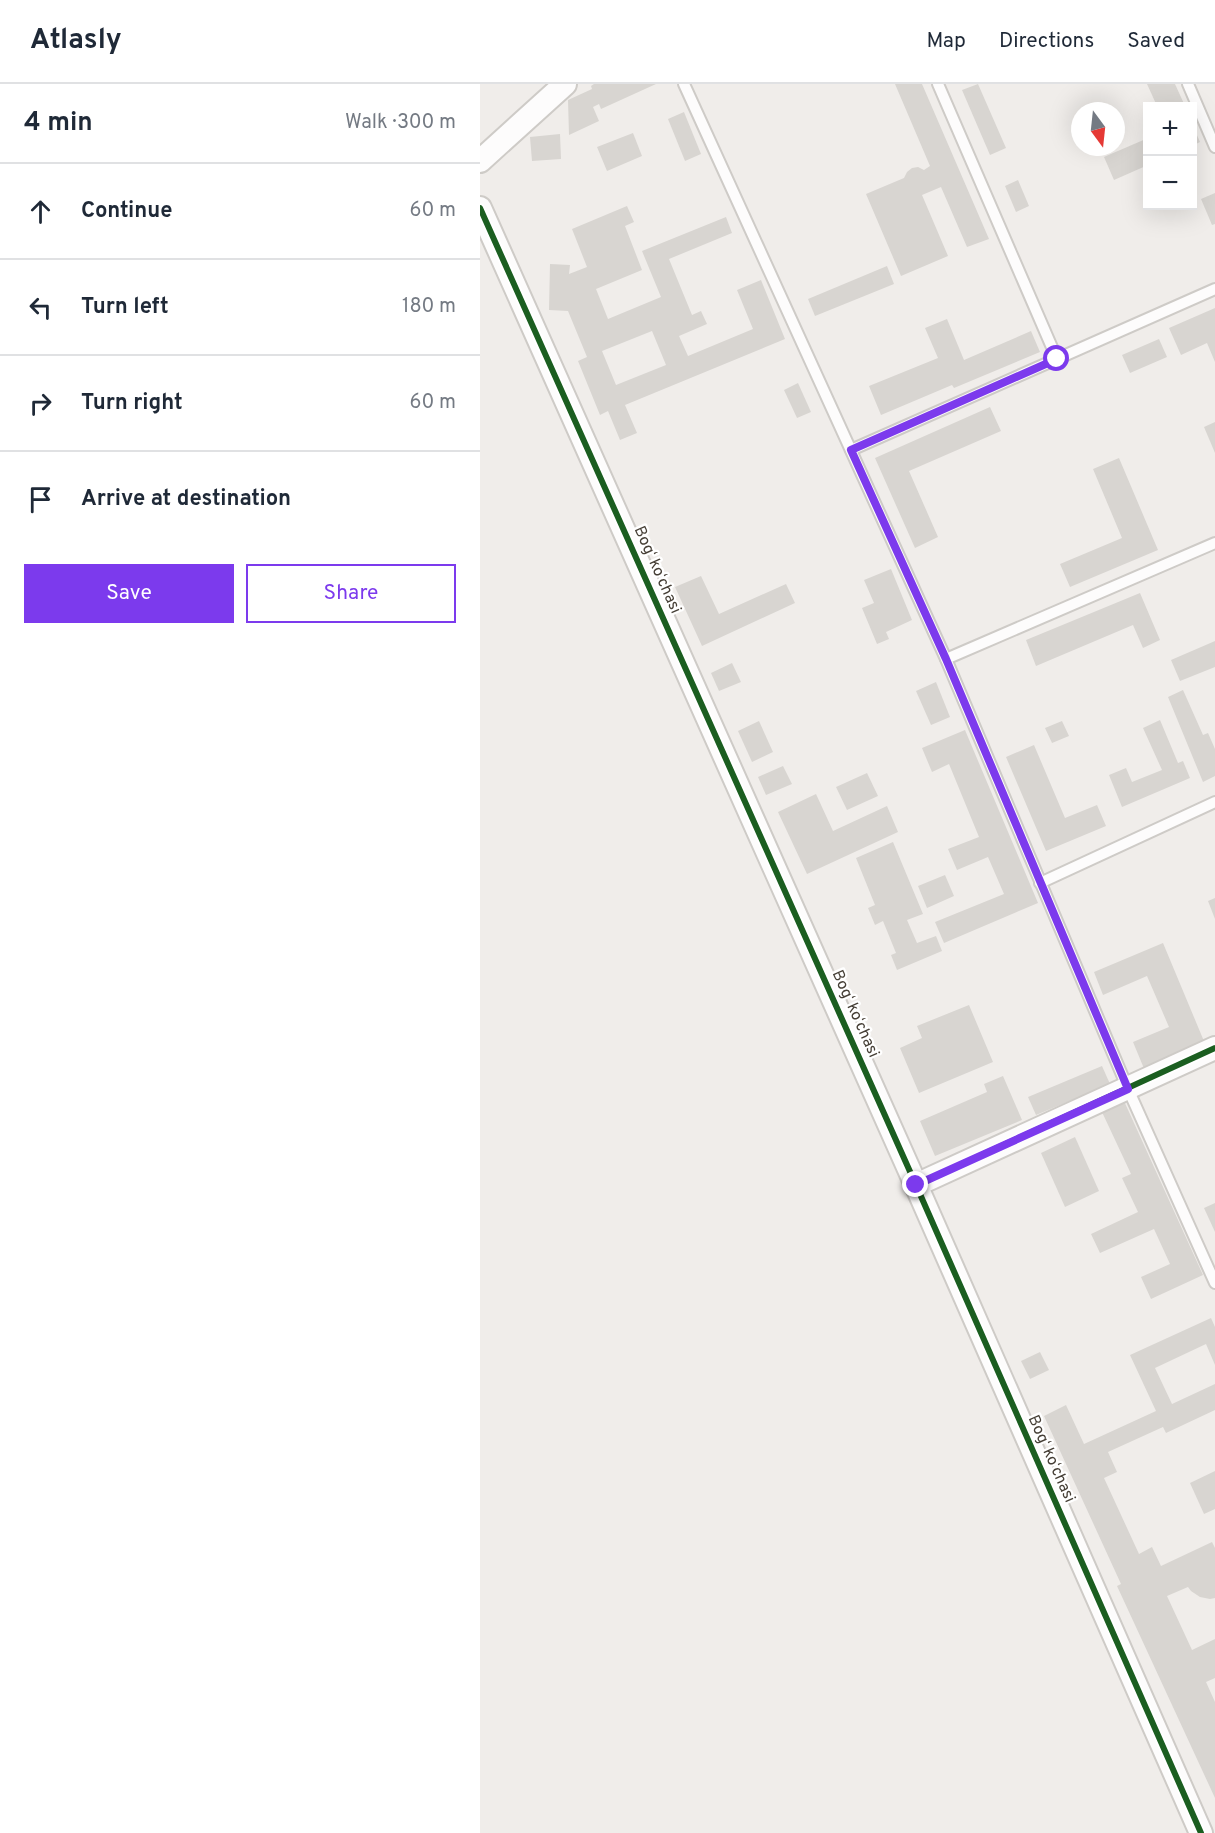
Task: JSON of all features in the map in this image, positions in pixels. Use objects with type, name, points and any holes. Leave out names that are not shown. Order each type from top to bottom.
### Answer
[{"type":"street","points":[[480,161],[565,84]]},
{"type":"street","name":"Bogʻ koʻchasi","points":[[480,208],[916,1185],[1201,1833]]},
{"type":"street","points":[[916,1185],[1215,1048]]},
{"type":"lane","points":[[684,84],[946,659],[1128,1089],[1215,1283]]},
{"type":"lane","points":[[938,84],[1057,359]]},
{"type":"lane","points":[[1188,84],[1215,147]]},
{"type":"lane","points":[[851,450],[1215,289]]},
{"type":"lane","points":[[946,659],[1215,543]]},
{"type":"lane","points":[[1040,883],[1215,802]]},
{"type":"building","points":[[594,84],[656,84],[601,109],[599,104],[593,107],[599,121],[569,135],[568,100],[592,89],[591,86]]},
{"type":"building","points":[[895,84],[922,84],[989,239],[967,247],[941,187],[922,195],[948,256],[901,276],[866,194],[904,178],[912,168],[918,167],[924,170],[930,166]]},
{"type":"building","points":[[978,84],[1006,148],[990,155],[962,90]]},
{"type":"building","points":[[1147,84],[1175,84],[1183,102],[1155,102]]},
{"type":"building","points":[[684,112],[701,154],[685,161],[668,119]]},
{"type":"building","points":[[633,133],[642,156],[607,171],[597,147]]},
{"type":"building","points":[[560,134],[561,159],[532,161],[530,137]]},
{"type":"building","points":[[1143,140],[1143,167],[1114,180],[1104,157],[1125,156],[1125,148]]},
{"type":"building","points":[[1018,180],[1029,206],[1016,212],[1005,186]]},
{"type":"building","points":[[1215,193],[1215,224],[1212,225],[1201,199]]},
{"type":"building","points":[[627,206],[634,222],[625,226],[642,270],[596,289],[608,319],[661,297],[642,251],[726,217],[732,233],[669,259],[692,315],[701,311],[707,324],[679,336],[688,356],[753,329],[737,290],[761,280],[785,339],[625,405],[637,433],[620,440],[608,411],[600,415],[578,361],[587,357],[568,311],[549,310],[550,264],[570,265],[569,274],[587,267],[572,229]],"holes":[[[652,331],[666,365],[616,385],[602,351]]]},
{"type":"building","points":[[887,266],[894,284],[815,316],[808,299]]},
{"type":"building","points":[[1215,308],[1215,362],[1207,343],[1181,355],[1169,328]]},
{"type":"building","points":[[947,319],[964,360],[1031,331],[1040,352],[881,415],[869,386],[938,358],[925,328]]},
{"type":"building","points":[[1159,339],[1167,357],[1130,373],[1122,355]]},
{"type":"building","points":[[798,383],[811,412],[797,418],[784,390]]},
{"type":"building","points":[[990,407],[1001,431],[909,471],[938,537],[915,548],[875,458]]},
{"type":"building","points":[[1215,422],[1215,453],[1204,427]]},
{"type":"building","points":[[1119,458],[1158,550],[1070,587],[1060,564],[1122,538],[1093,469]]},
{"type":"building","points":[[891,569],[912,620],[886,632],[889,639],[877,644],[862,608],[874,603],[864,580]]},
{"type":"building","points":[[701,576],[719,614],[786,584],[795,603],[702,646],[675,587]]},
{"type":"building","points":[[1140,593],[1160,640],[1143,648],[1133,625],[1036,666],[1026,640]]},
{"type":"building","points":[[1215,641],[1215,667],[1180,681],[1171,660]]},
{"type":"building","points":[[732,663],[741,682],[719,691],[711,673]]},
{"type":"building","points":[[936,682],[950,717],[931,725],[916,691]]},
{"type":"building","points":[[1183,690],[1203,735],[1208,733],[1215,749],[1215,776],[1203,782],[1168,697]]},
{"type":"building","points":[[1160,720],[1178,763],[1183,761],[1190,778],[1122,807],[1109,775],[1126,768],[1132,782],[1162,770],[1143,728]]},
{"type":"building","points":[[759,721],[773,752],[752,762],[738,731]]},
{"type":"building","points":[[1062,721],[1069,736],[1052,743],[1045,728]]},
{"type":"building","points":[[965,730],[1038,903],[944,943],[935,922],[1004,894],[988,857],[957,870],[948,849],[979,837],[949,764],[932,772],[922,748]]},
{"type":"building","points":[[1034,745],[1065,818],[1097,805],[1106,826],[1046,851],[1006,757]]},
{"type":"building","points":[[783,766],[792,784],[766,795],[758,777]]},
{"type":"building","points":[[867,773],[878,796],[847,810],[836,787]]},
{"type":"building","points":[[816,794],[833,831],[887,806],[898,832],[807,874],[778,812]]},
{"type":"building","points":[[893,842],[923,914],[907,920],[917,943],[936,936],[942,951],[897,970],[891,955],[896,953],[883,921],[875,925],[868,908],[875,905],[856,858]]},
{"type":"building","points":[[945,875],[954,896],[927,908],[918,886]]},
{"type":"building","points":[[1215,898],[1215,919],[1208,901]]},
{"type":"building","points":[[1163,943],[1206,1046],[1145,1071],[1133,1042],[1169,1027],[1147,976],[1103,995],[1094,972]]},
{"type":"building","points":[[969,1005],[993,1062],[919,1093],[900,1048],[922,1038],[917,1026]]},
{"type":"building","points":[[1102,1066],[1110,1084],[1036,1115],[1028,1097]]},
{"type":"building","points":[[1003,1076],[1022,1120],[935,1156],[920,1121],[987,1092],[984,1084]]},
{"type":"building","points":[[1124,1101],[1203,1275],[1151,1299],[1141,1277],[1170,1264],[1154,1229],[1100,1253],[1091,1234],[1138,1212],[1122,1178],[1131,1174],[1102,1112]]},
{"type":"building","points":[[1075,1137],[1099,1191],[1065,1207],[1041,1153]]},
{"type":"building","points":[[1215,1203],[1215,1232],[1204,1208]]},
{"type":"building","points":[[1211,1318],[1215,1327],[1215,1365],[1206,1344],[1155,1368],[1172,1404],[1215,1384],[1215,1410],[1166,1433],[1163,1427],[1108,1452],[1117,1472],[1104,1478],[1139,1554],[1152,1547],[1161,1566],[1212,1542],[1215,1548],[1215,1598],[1200,1597],[1188,1587],[1167,1596],[1192,1650],[1215,1639],[1215,1678],[1206,1682],[1215,1702],[1215,1798],[1117,1586],[1121,1584],[1044,1416],[1066,1405],[1084,1444],[1156,1411],[1130,1355]]},
{"type":"building","points":[[1040,1352],[1049,1370],[1030,1379],[1021,1361]]},
{"type":"building","points":[[1215,1471],[1215,1509],[1204,1514],[1190,1483]]},
{"type":"cycle path","points":[[480,208],[916,1185],[1201,1833]]},
{"type":"cycle path","points":[[916,1185],[1215,1048]]},
{"type":"route","points":[[916,1185],[1128,1089],[946,659],[851,450],[1057,359]]}]
